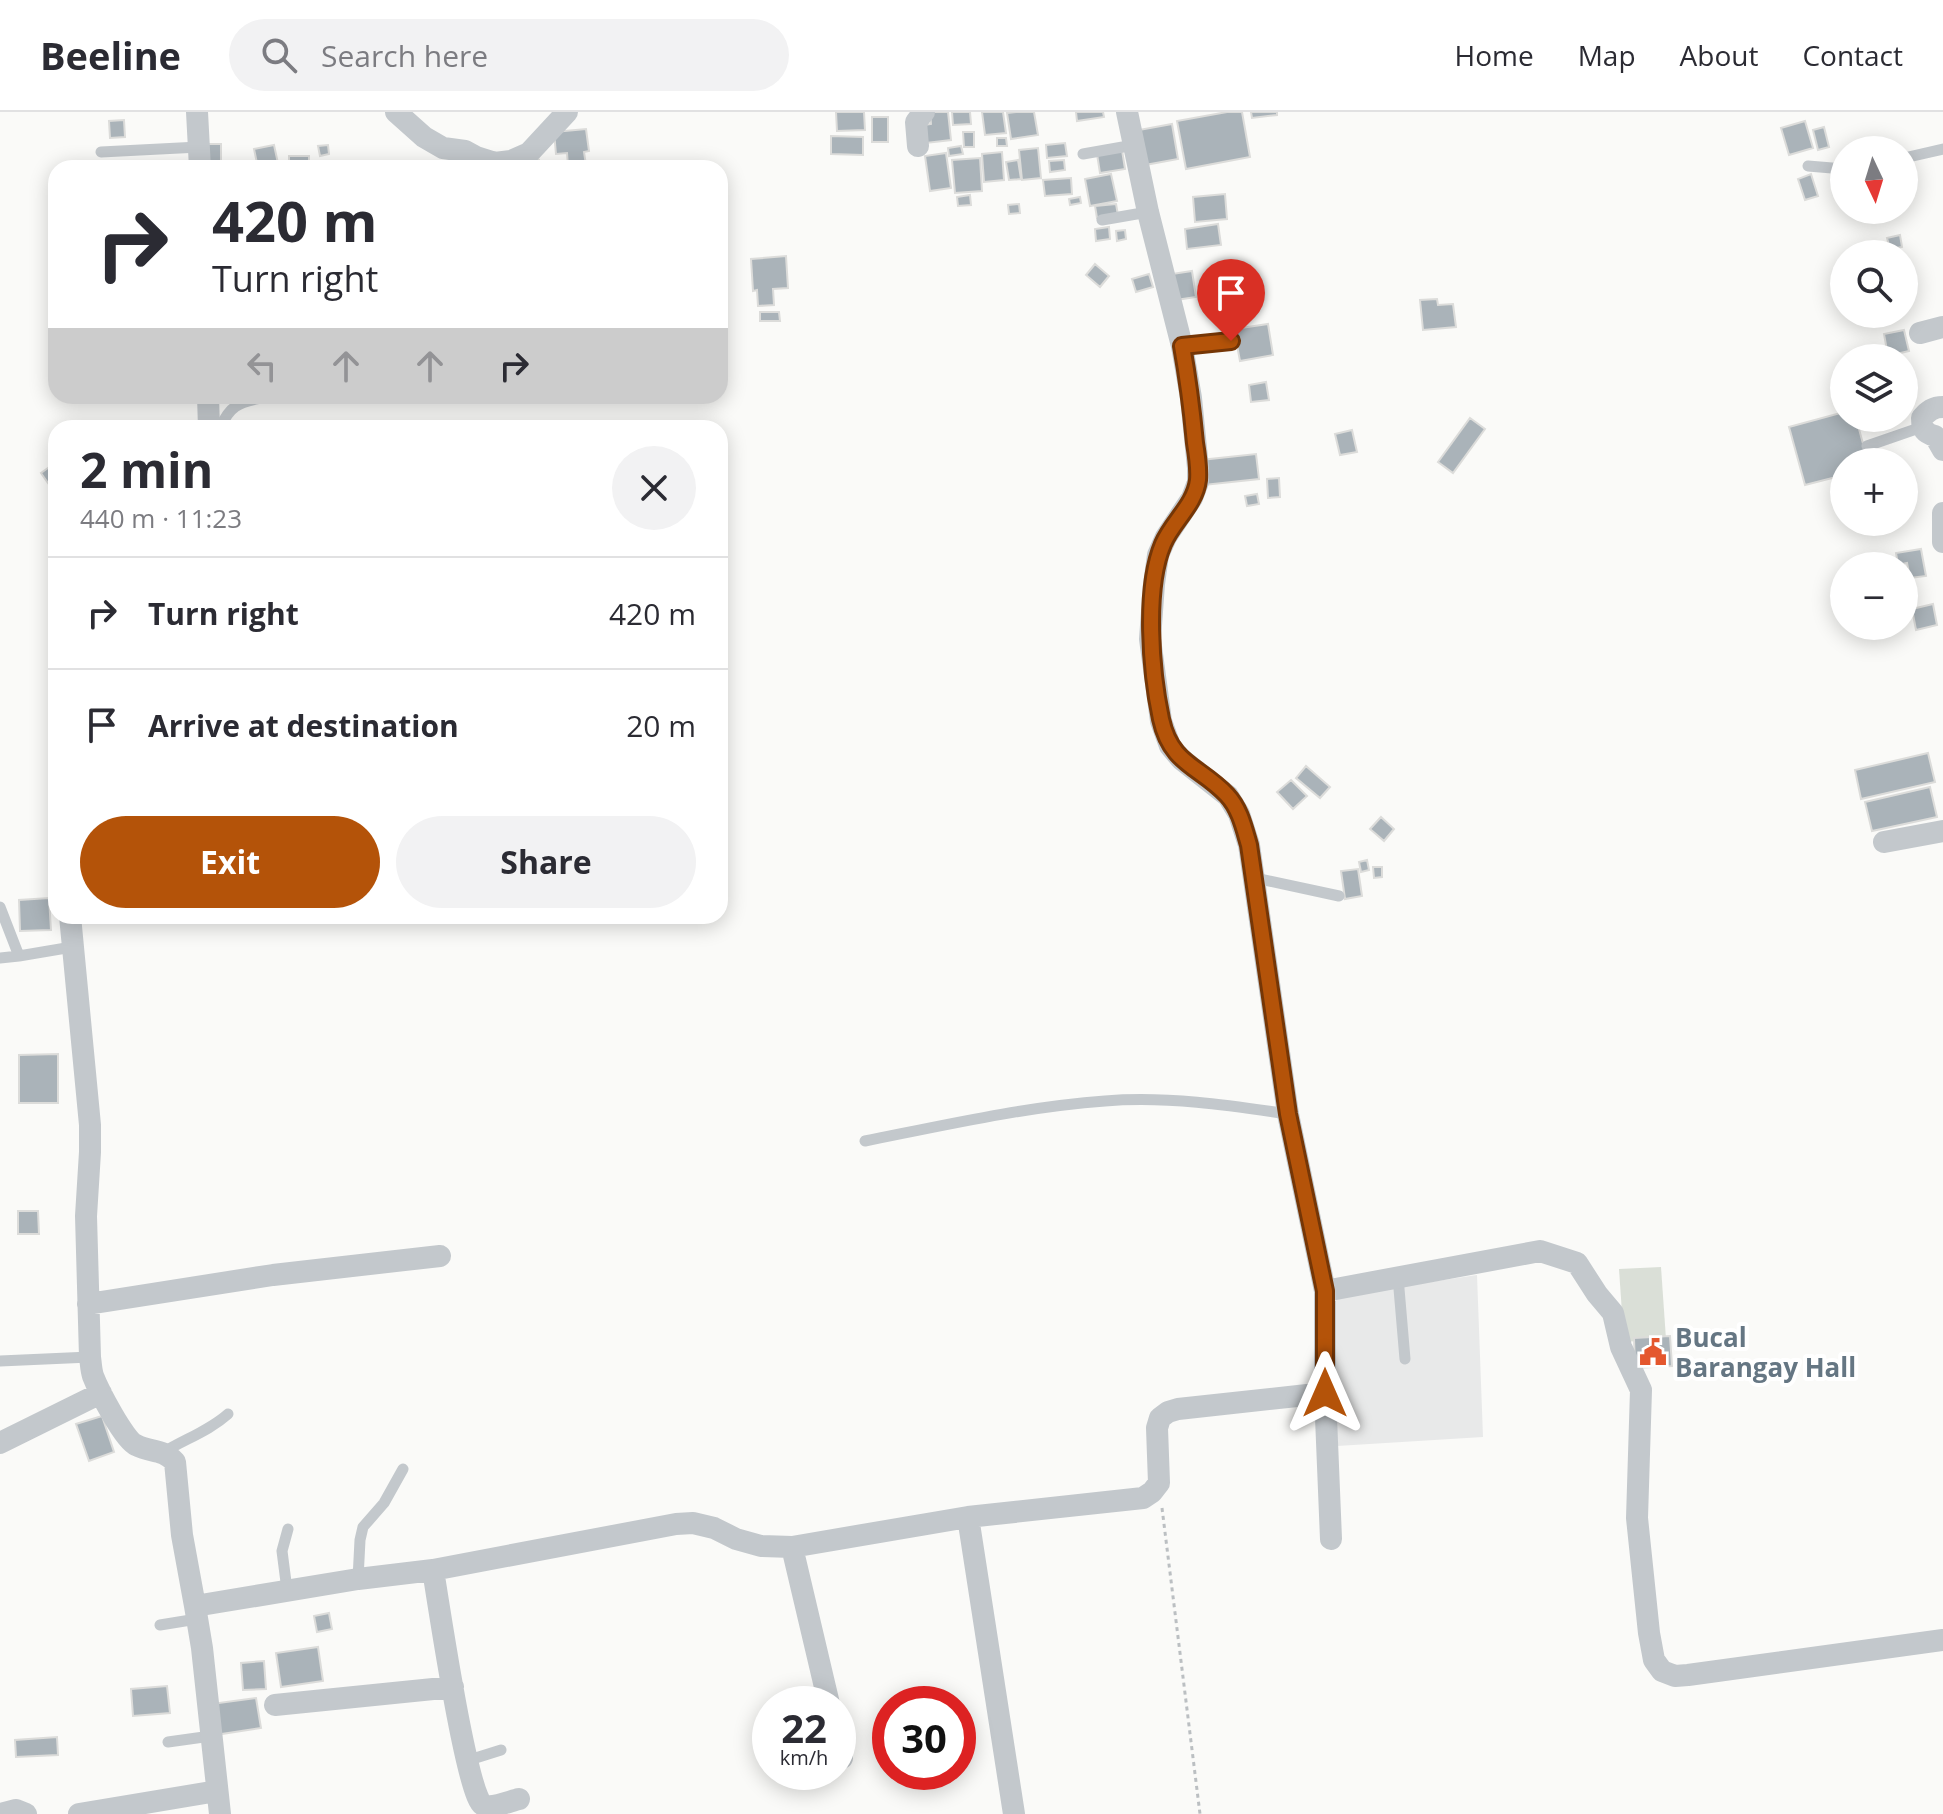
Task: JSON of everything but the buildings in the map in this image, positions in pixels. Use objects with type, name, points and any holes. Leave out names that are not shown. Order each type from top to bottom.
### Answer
[{"type":"street","points":[[197,112],[199,157]]},
{"type":"street","points":[[396,112],[424,137],[443,148],[465,151],[486,160]]},
{"type":"street","points":[[513,160],[529,153],[567,112]]},
{"type":"street","points":[[918,146],[916,122],[924,112]]},
{"type":"street","points":[[1127,112],[1148,212],[1182,346],[1191,398],[1198,482],[1192,498],[1158,555],[1150,639],[1159,708],[1170,746],[1181,759],[1228,796],[1239,814],[1249,845],[1288,1114],[1325,1291],[1325,1393],[1331,1539]]},
{"type":"street","points":[[1920,333],[1943,327]]},
{"type":"street","points":[[1943,407],[1930,410],[1922,418],[1922,427],[1926,433],[1935,436],[1943,450]]},
{"type":"street","points":[[1943,513],[1943,542]]},
{"type":"street","points":[[1884,842],[1943,831]]},
{"type":"street","points":[[71,924],[90,1125],[86,1216],[93,1375],[131,1442],[164,1452],[177,1468],[182,1535],[196,1612],[220,1814]]},
{"type":"street","points":[[1325,1291],[1540,1251],[1577,1263],[1613,1313],[1621,1347],[1641,1390],[1637,1518],[1649,1633],[1654,1660],[1662,1671],[1675,1676],[1688,1675],[1943,1640]]},
{"type":"street","points":[[88,1304],[273,1275],[440,1256]]},
{"type":"street","points":[[0,1443],[101,1393]]},
{"type":"street","points":[[196,1612],[287,1590],[433,1570],[676,1524],[693,1523],[714,1528],[736,1539],[761,1546],[792,1547],[968,1517],[1143,1498],[1159,1483],[1157,1428],[1160,1418],[1168,1412],[1325,1393]]},
{"type":"street","points":[[968,1517],[1014,1814]]},
{"type":"street","points":[[792,1547],[825,1686]]},
{"type":"street","points":[[433,1570],[466,1761],[477,1799],[490,1806],[519,1799]]},
{"type":"street","points":[[275,1705],[453,1687]]},
{"type":"street","points":[[79,1814],[217,1791]]},
{"type":"street","points":[[0,1814],[16,1810],[26,1814]]},
{"type":"lane","points":[[1083,154],[1134,145]]},
{"type":"lane","points":[[1918,155],[1943,149]]},
{"type":"lane","points":[[101,152],[199,157]]},
{"type":"lane","points":[[1808,166],[1830,168]]},
{"type":"lane","points":[[1102,220],[1148,212]]},
{"type":"lane","points":[[1182,346],[1231,341]]},
{"type":"lane","points":[[224,420],[237,404]]},
{"type":"lane","points":[[1867,446],[1922,427]]},
{"type":"lane","points":[[1255,878],[1339,896]]},
{"type":"lane","points":[[0,907],[19,956]]},
{"type":"lane","points":[[0,958],[72,947]]},
{"type":"lane","points":[[865,1141],[1013,1112],[1107,1100],[1150,1099],[1288,1114]]},
{"type":"lane","points":[[1398,1276],[1405,1359]]},
{"type":"lane","points":[[0,1361],[90,1357]]},
{"type":"lane","points":[[164,1452],[209,1429],[228,1414]]},
{"type":"lane","points":[[358,1579],[363,1527],[393,1490],[403,1469]]},
{"type":"lane","points":[[287,1590],[282,1551],[288,1529]]},
{"type":"lane","points":[[160,1625],[196,1612]]},
{"type":"lane","points":[[168,1742],[211,1736]]},
{"type":"lane","points":[[466,1761],[501,1750]]},
{"type":"path","points":[[1159,1483],[1200,1814]]},
{"type":"shaded area","points":[[1661,1267],[1666,1339],[1624,1342],[1619,1269]]},
{"type":"shaded area","points":[[1477,1275],[1483,1437],[1337,1446],[1316,1299]]},
{"type":"place","name":"Bucal Barangay Hall","points":[[1653,1352]]},
{"type":"route","points":[[1231,341],[1182,346],[1191,398],[1198,482],[1192,498],[1158,555],[1150,639],[1161,721],[1170,746],[1181,759],[1228,796],[1239,814],[1249,845],[1288,1114],[1325,1291],[1325,1393]]}]
